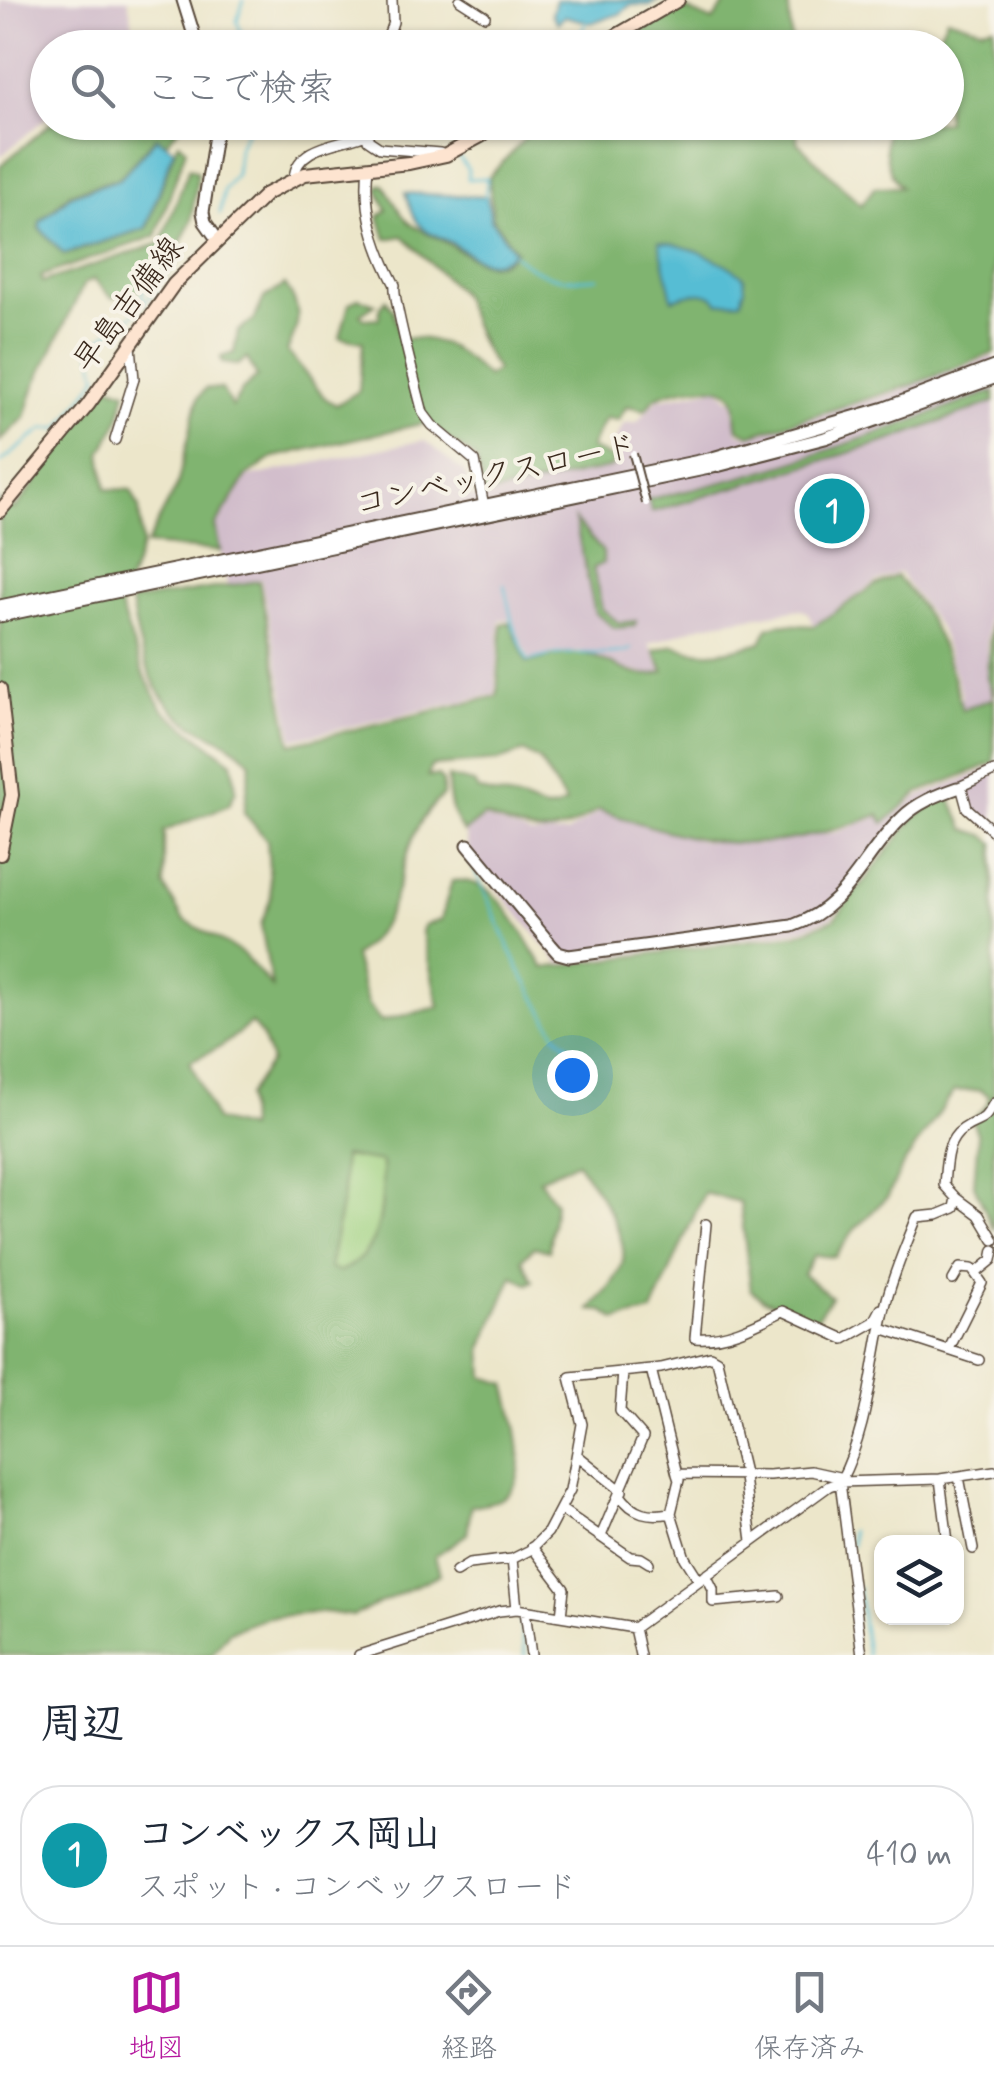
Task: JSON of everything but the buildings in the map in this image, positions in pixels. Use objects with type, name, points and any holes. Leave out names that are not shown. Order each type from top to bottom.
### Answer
[{"type":"main road","points":[[626,30],[678,0]]},
{"type":"main road","name":"早島吉備線","points":[[0,510],[78,419],[174,284],[266,194],[294,178],[319,171],[446,154],[474,140]]},
{"type":"main road","points":[[0,689],[12,795],[0,854]]},
{"type":"street","points":[[392,0],[394,18]]},
{"type":"street","points":[[390,30],[402,0]]},
{"type":"street","points":[[460,0],[485,16]]},
{"type":"street","points":[[185,2],[193,30]]},
{"type":"street","points":[[214,140],[203,212],[216,239]]},
{"type":"street","points":[[294,178],[297,164],[317,148],[338,140]]},
{"type":"street","points":[[368,140],[380,148],[446,154]]},
{"type":"street","points":[[368,167],[365,194],[376,250],[395,285],[393,294],[423,413],[475,461],[484,506]]},
{"type":"street","points":[[115,440],[134,379],[130,344]]},
{"type":"street","name":"コンベックスロード","points":[[0,616],[70,597],[764,445],[885,408],[994,367]]},
{"type":"street","name":"コンベックスロード","points":[[0,606],[70,597],[710,468],[825,438],[994,378]]},
{"type":"street","points":[[633,454],[646,503]]},
{"type":"street","points":[[468,846],[558,953],[569,956],[775,928],[813,919],[838,898],[902,818],[926,800],[994,770]]},
{"type":"street","points":[[959,787],[967,808],[994,832]]},
{"type":"street","points":[[994,1102],[986,1119],[960,1130],[947,1152],[944,1184],[978,1216],[994,1240]]},
{"type":"street","points":[[706,1224],[695,1338],[710,1340],[784,1311],[844,1339],[874,1322],[885,1303],[916,1217],[950,1212],[956,1198]]},
{"type":"street","points":[[976,1273],[992,1260],[994,1250]]},
{"type":"street","points":[[949,1349],[982,1283],[972,1269],[960,1268],[953,1280]]},
{"type":"street","points":[[862,1655],[842,1480],[861,1430],[885,1303]]},
{"type":"street","points":[[881,1328],[979,1360]]},
{"type":"street","points":[[710,1340],[744,1475],[752,1541]]},
{"type":"street","points":[[456,1572],[469,1564],[512,1559],[532,1548],[562,1510],[578,1455],[582,1424],[570,1377],[650,1369],[710,1356],[717,1360]]},
{"type":"street","points":[[650,1369],[679,1480],[671,1513],[684,1558],[713,1589],[713,1602],[778,1596]]},
{"type":"street","points":[[601,1536],[643,1437],[622,1418],[623,1372]]},
{"type":"street","points":[[578,1455],[621,1493],[630,1507],[646,1514],[671,1513]]},
{"type":"street","points":[[677,1474],[811,1471],[842,1480],[940,1480],[994,1471]]},
{"type":"street","points":[[960,1476],[973,1549]]},
{"type":"street","points":[[359,1655],[500,1611],[521,1610],[634,1628],[842,1480]]},
{"type":"street","points":[[940,1480],[947,1535]]},
{"type":"street","points":[[562,1510],[630,1557],[649,1564]]},
{"type":"street","points":[[532,1548],[564,1589],[560,1616]]},
{"type":"street","points":[[512,1559],[530,1655]]},
{"type":"street","points":[[634,1628],[640,1655]]},
{"type":"shaded area","points":[[0,0],[128,0],[134,30],[30,30],[30,131],[0,157]]},
{"type":"shaded area","points":[[994,356],[994,583],[988,607],[986,678],[992,698],[962,709],[961,692],[940,629],[899,572],[877,581],[814,625],[801,609],[703,625],[649,644],[662,671],[651,675],[617,667],[581,651],[530,660],[511,619],[500,620],[495,694],[293,739],[261,579],[227,586],[216,526],[248,477],[424,440],[465,473],[471,498],[614,468],[618,452],[614,442],[624,423],[637,422],[658,399],[718,388],[733,402],[737,432],[749,437],[900,391]]},
{"type":"shaded area","points":[[994,767],[994,830],[970,809],[967,788],[929,804],[896,832],[832,917],[796,931],[559,963],[469,856],[465,833],[484,818],[531,835],[568,833],[600,811],[701,841],[757,845],[837,832],[879,817],[884,825],[917,797]]},
{"type":"green space","points":[[728,0],[788,0],[791,30],[643,30],[680,7],[713,21]]},
{"type":"green space","points":[[947,18],[981,28],[994,26],[994,353],[912,385],[750,435],[738,429],[735,401],[727,392],[696,387],[673,392],[655,398],[645,410],[627,406],[618,420],[605,418],[590,448],[612,458],[612,467],[485,495],[476,458],[425,423],[274,457],[247,476],[215,526],[220,551],[146,545],[177,486],[198,398],[206,388],[222,389],[232,407],[242,390],[257,377],[247,358],[238,365],[222,363],[221,357],[234,353],[238,331],[254,320],[264,298],[285,285],[298,317],[287,351],[325,398],[336,405],[359,391],[363,342],[340,338],[349,304],[358,298],[375,304],[360,314],[365,319],[379,318],[380,306],[386,300],[393,310],[400,339],[426,339],[448,346],[487,377],[497,370],[482,346],[460,292],[403,236],[386,239],[379,216],[387,210],[378,190],[380,185],[384,185],[403,216],[415,227],[491,264],[508,259],[516,251],[493,219],[489,177],[523,140],[797,140],[861,205],[875,187],[901,187],[888,165],[885,140],[964,140],[964,30],[941,30]]},
{"type":"green space","points":[[31,140],[153,140],[119,178],[70,193],[40,221],[39,228],[64,255],[147,228],[176,146],[179,142],[186,149],[156,236],[41,276],[42,282],[161,243],[189,168],[198,172],[191,221],[180,244],[185,253],[158,284],[112,298],[94,279],[84,284],[35,385],[25,417],[0,441],[0,166]]},
{"type":"green space","points":[[109,385],[126,391],[118,422],[101,453],[106,489],[131,490],[139,508],[142,545],[120,607],[143,673],[163,710],[232,762],[236,790],[229,805],[164,831],[164,886],[183,919],[243,954],[272,987],[261,925],[271,897],[267,840],[244,813],[251,763],[237,749],[185,720],[162,696],[141,650],[131,601],[259,581],[291,744],[497,696],[502,624],[510,622],[527,663],[575,653],[593,656],[633,673],[653,674],[664,671],[654,651],[673,645],[706,652],[728,650],[761,642],[768,628],[779,624],[814,626],[875,585],[896,576],[930,621],[952,673],[962,710],[994,698],[994,763],[918,793],[884,823],[879,815],[820,834],[758,843],[697,838],[598,810],[554,831],[530,831],[484,816],[464,832],[451,806],[448,777],[542,808],[552,809],[566,803],[539,760],[524,752],[498,761],[431,766],[428,776],[438,776],[443,782],[443,795],[411,841],[385,921],[354,956],[367,1004],[381,1021],[439,1007],[422,932],[424,925],[441,920],[452,881],[483,887],[496,897],[544,968],[797,934],[834,919],[914,818],[931,805],[950,798],[965,829],[994,843],[994,1230],[974,1185],[978,1136],[972,1120],[987,1105],[989,1096],[980,1090],[954,1091],[903,1165],[888,1196],[854,1230],[835,1257],[814,1255],[803,1274],[831,1297],[815,1320],[764,1300],[751,1290],[740,1202],[704,1193],[652,1312],[616,1320],[603,1311],[590,1310],[620,1270],[621,1239],[609,1211],[577,1162],[539,1179],[555,1202],[549,1251],[534,1247],[522,1259],[533,1281],[528,1284],[513,1276],[482,1348],[484,1377],[506,1384],[517,1428],[518,1476],[513,1489],[503,1498],[471,1506],[467,1534],[435,1556],[440,1574],[353,1616],[325,1612],[268,1617],[230,1631],[211,1655],[0,1655],[0,500],[15,509]],"holes":[[[251,1023],[262,1036],[271,1061],[247,1096],[248,1129],[215,1120],[190,1061],[222,1046]],[[343,1156],[382,1162],[382,1194],[373,1240],[354,1264],[339,1272],[329,1268],[343,1194]]]},
{"type":"green space","points":[[994,391],[994,402],[891,440],[652,512],[648,499],[780,466]]},
{"type":"green space","points":[[575,520],[603,552],[603,563],[593,568],[602,609],[619,623],[636,621],[635,626],[615,628],[595,613]]},
{"type":"green space","points":[[994,587],[994,698],[987,677]]},
{"type":"green space","points":[[343,1155],[382,1162],[382,1194],[373,1240],[354,1264],[339,1272],[329,1269],[343,1194]]},
{"type":"water","points":[[556,0],[659,0],[650,5],[630,5],[620,14],[591,23],[565,16],[558,23],[552,14]]},
{"type":"water","points":[[155,140],[174,149],[146,228],[64,254],[40,228],[40,222],[71,195],[120,179]]},
{"type":"water","points":[[405,193],[487,197],[491,220],[514,251],[499,261],[475,257],[423,228]]},
{"type":"water","points":[[659,242],[704,254],[735,270],[744,277],[741,301],[719,303],[703,293],[672,299]]},
{"type":"waterway","points":[[240,30],[237,21],[244,0]]},
{"type":"waterway","points":[[582,30],[588,20]]},
{"type":"waterway","points":[[220,214],[224,190],[236,174],[242,140]]},
{"type":"waterway","points":[[452,144],[458,140]]},
{"type":"waterway","points":[[459,157],[468,170],[468,179],[487,178],[485,200]]},
{"type":"waterway","points":[[513,254],[533,269],[552,276],[598,278]]},
{"type":"waterway","points":[[142,301],[143,288]]},
{"type":"waterway","points":[[0,463],[43,429],[60,428],[98,377],[91,349],[131,317],[158,288]]},
{"type":"waterway","points":[[504,585],[513,625],[528,661],[559,654],[617,653],[631,649]]},
{"type":"waterway","points":[[469,857],[517,965],[556,1034],[581,1058],[588,1071]]},
{"type":"waterway","points":[[851,1531],[852,1545]]},
{"type":"waterway","points":[[858,1587],[867,1655]]},
{"type":"waterway","points":[[520,1618],[525,1655]]},
{"type":"place","name":"コンベックス岡山","points":[[832,511]]}]
